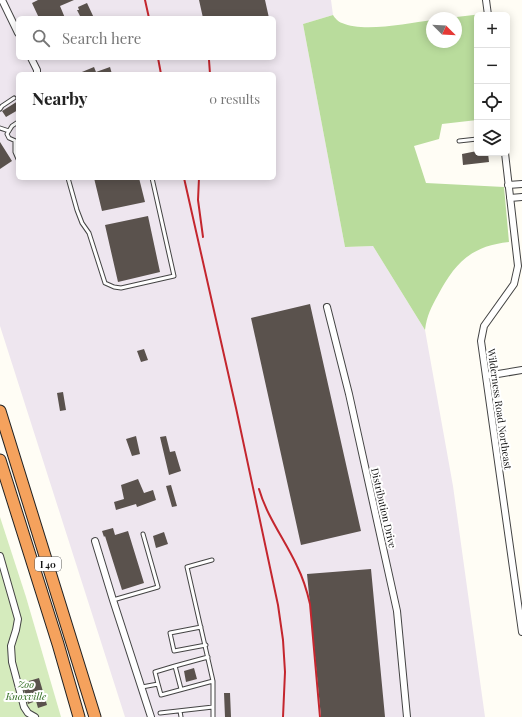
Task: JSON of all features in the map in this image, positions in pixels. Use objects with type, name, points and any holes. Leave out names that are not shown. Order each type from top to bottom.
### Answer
[{"type":"highway","name":"I 40","points":[[0,411],[95,717]]},
{"type":"highway","name":"I 40","points":[[0,460],[58,644],[79,717]]},
{"type":"street","points":[[2,0],[16,29]]},
{"type":"street","points":[[486,0],[488,12]]},
{"type":"street","points":[[31,60],[37,72]]},
{"type":"street","name":"Wilderness Road Northeast","points":[[505,156],[518,266],[514,284],[484,326],[481,341],[522,632]]},
{"type":"street","points":[[508,185],[522,184]]},
{"type":"street","points":[[510,198],[522,197]]},
{"type":"street","name":"Distribution Drive","points":[[327,307],[351,402],[397,611],[407,717]]},
{"type":"street","points":[[486,376],[522,370]]},
{"type":"street","points":[[96,541],[113,600],[151,717]]},
{"type":"street","points":[[0,556],[18,618],[11,646],[12,662],[24,707],[28,713],[35,717]]},
{"type":"lane","points":[[0,109],[14,98]]},
{"type":"lane","points":[[16,124],[7,134],[9,138],[16,142],[16,154]]},
{"type":"lane","points":[[0,128],[9,131]]},
{"type":"lane","points":[[459,141],[474,139]]},
{"type":"lane","points":[[69,180],[77,210],[89,233],[105,283],[114,288],[121,288],[174,276],[152,180]]},
{"type":"lane","points":[[113,600],[158,587],[143,534]]},
{"type":"lane","points":[[212,560],[187,567],[202,627],[213,681],[213,717]]},
{"type":"lane","points":[[202,627],[170,633],[174,651],[206,645]]},
{"type":"lane","points":[[208,657],[155,672],[160,695],[213,681]]},
{"type":"lane","points":[[175,666],[181,689]]},
{"type":"lane","points":[[142,688],[158,684]]},
{"type":"lane","points":[[160,713],[213,707]]},
{"type":"lane","points":[[180,711],[181,717]]},
{"type":"shaded area","points":[[0,0],[331,0],[333,15],[303,24],[345,247],[373,246],[425,330],[453,486],[485,717],[125,717],[0,326]]},
{"type":"green space","points":[[333,15],[341,22],[351,26],[362,27],[386,26],[426,21],[426,48],[462,48],[462,16],[474,15],[474,120],[442,124],[439,139],[414,146],[426,183],[504,187],[509,242],[484,247],[474,252],[458,265],[444,284],[433,304],[428,316],[425,330],[373,246],[345,247],[303,24]]},
{"type":"green space","name":"Zoo Knoxville","points":[[0,517],[26,597],[61,717],[0,717]]},
{"type":"building","points":[[38,0],[74,0],[60,6],[64,16],[38,16],[32,3]]},
{"type":"building","points":[[199,0],[265,0],[269,16],[203,16]]},
{"type":"building","points":[[87,3],[93,16],[80,16],[77,10],[79,10],[78,7]]},
{"type":"building","points":[[94,67],[96,72],[82,72]]},
{"type":"building","points":[[110,67],[111,72],[96,72]]},
{"type":"building","points":[[16,102],[16,111],[6,117],[2,111]]},
{"type":"building","points":[[0,142],[12,161],[0,169]]},
{"type":"building","points":[[474,152],[474,156],[488,156],[489,162],[463,165],[462,154]]},
{"type":"building","points":[[94,180],[140,180],[145,202],[102,211]]},
{"type":"building","points":[[148,216],[160,272],[118,282],[105,225]]},
{"type":"building","points":[[310,304],[361,531],[301,545],[251,318]]},
{"type":"building","points":[[144,349],[148,360],[141,362],[137,351]]},
{"type":"building","points":[[63,392],[66,410],[60,411],[57,393]]},
{"type":"building","points":[[136,436],[140,454],[132,456],[126,439]]},
{"type":"building","points":[[166,436],[170,452],[175,451],[181,471],[169,475],[160,437]]},
{"type":"building","points":[[138,479],[144,493],[153,490],[156,500],[137,507],[136,504],[116,510],[114,502],[124,499],[121,485]]},
{"type":"building","points":[[171,485],[177,506],[172,507],[166,486]]},
{"type":"building","points":[[113,528],[115,535],[128,531],[144,583],[122,590],[105,536],[104,537],[102,531]]},
{"type":"building","points":[[164,532],[168,544],[156,548],[153,536]]},
{"type":"building","points":[[371,569],[385,717],[321,717],[307,574]]},
{"type":"building","points":[[194,668],[197,679],[186,682],[184,671]]},
{"type":"building","points":[[39,678],[47,705],[38,708],[36,701],[28,704],[22,683]]},
{"type":"building","points":[[224,693],[230,693],[231,717],[225,717]]},
{"type":"railway","points":[[145,0],[149,16]]},
{"type":"railway","points":[[158,60],[161,72]]},
{"type":"railway","points":[[209,60],[210,72]]},
{"type":"railway","points":[[184,180],[236,408],[278,605],[283,640],[285,672],[283,717]]},
{"type":"railway","points":[[199,180],[198,200],[203,237]]},
{"type":"railway","points":[[259,489],[271,519],[292,556],[308,594],[320,717]]}]
